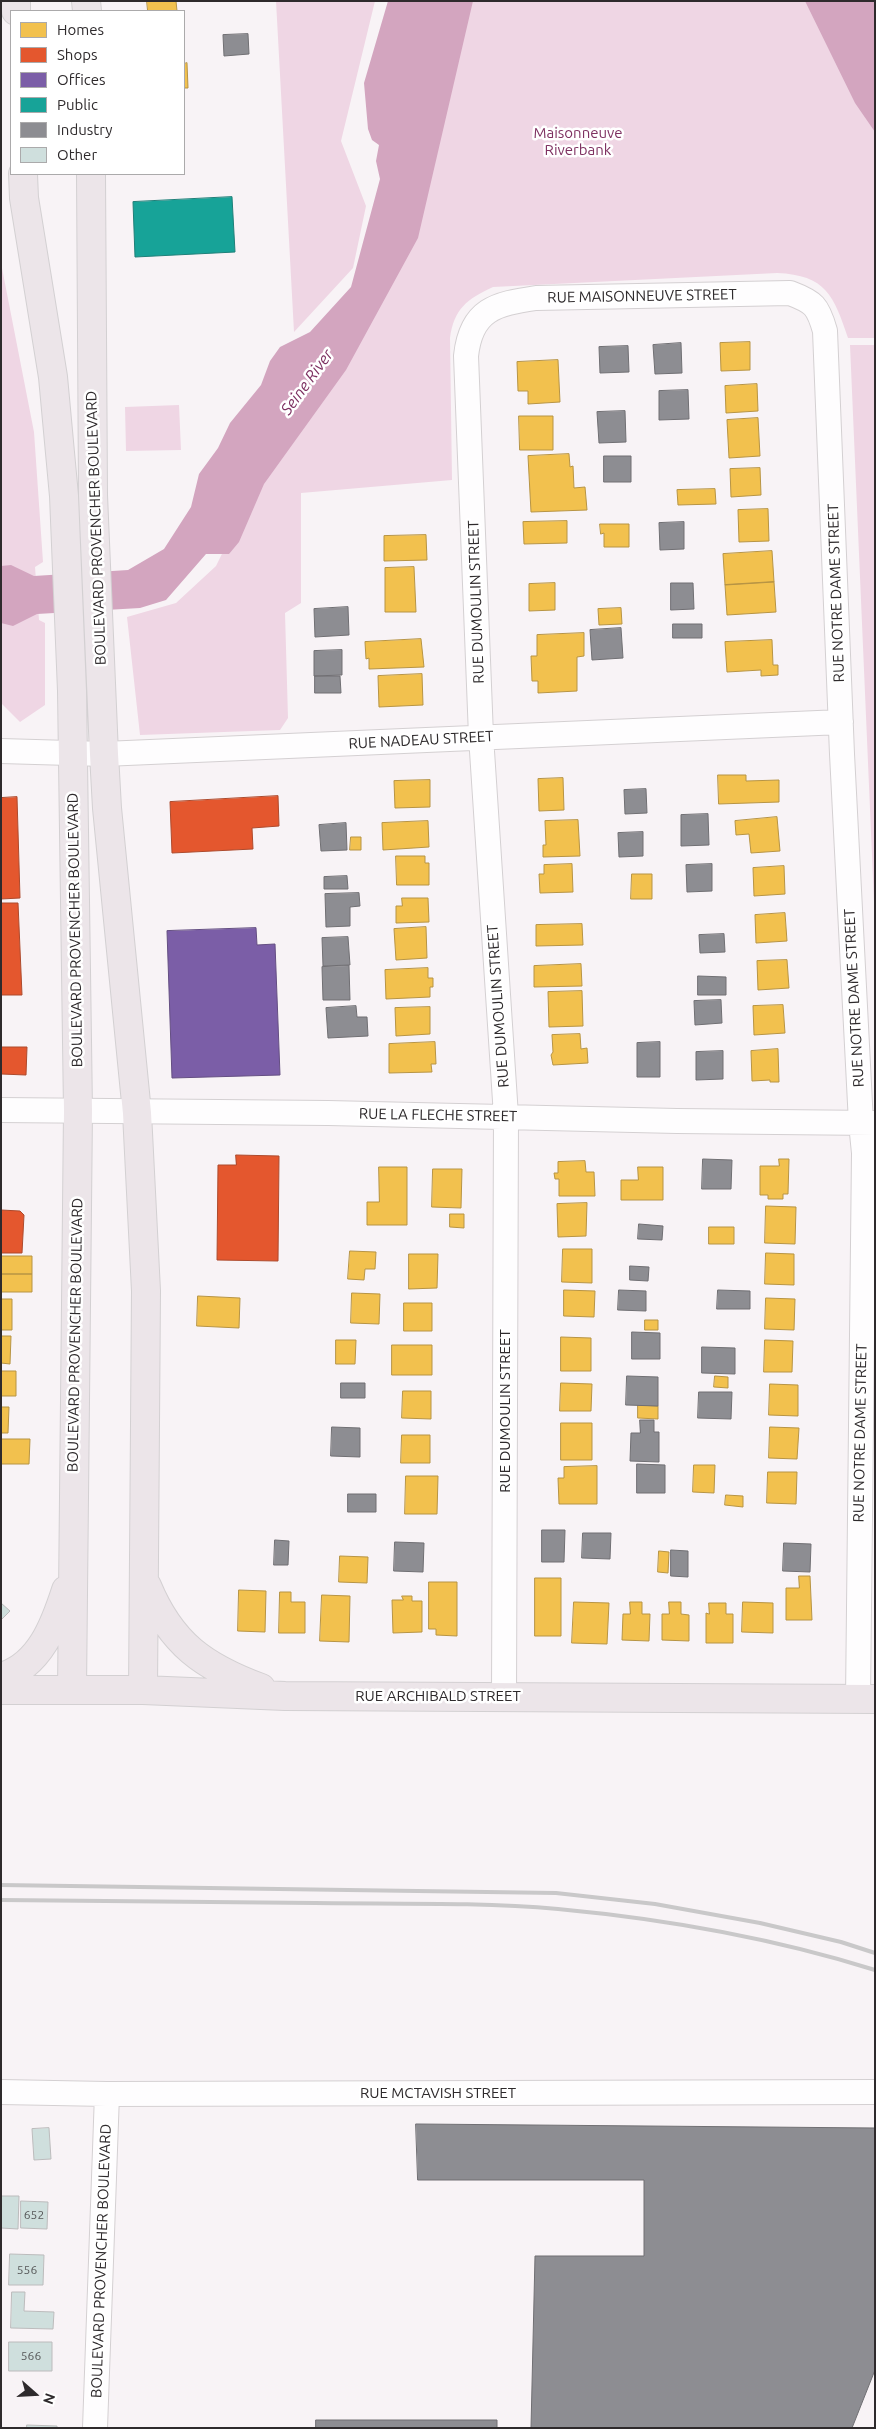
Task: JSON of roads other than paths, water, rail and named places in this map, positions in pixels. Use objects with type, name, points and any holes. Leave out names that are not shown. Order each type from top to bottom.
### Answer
[{"type":"main road","name":"BOULEVARD PROVENCHER BOULEVARD","points":[[23,175],[24,198],[49,355],[64,496],[72,691],[78,1112],[72,1690]]},
{"type":"main road","name":"BOULEVARD PROVENCHER BOULEVARD","points":[[91,175],[93,496],[104,754],[108,817],[136,1113],[146,1291],[143,1690]]},
{"type":"main road","points":[[49,355],[91,350]]},
{"type":"main road","points":[[1,1676],[28,1661],[44,1642],[60,1608],[72,1572]]},
{"type":"main road","points":[[143,1578],[162,1619],[182,1644],[194,1654],[230,1676],[285,1696]]},
{"type":"main road","name":"RUE ARCHIBALD STREET","points":[[1,1690],[143,1690],[285,1696],[866,1699]]},
{"type":"street","name":"RUE MAISONNEUVE STREET","points":[[478,320],[492,307],[504,303],[536,298],[790,293],[811,301]]},
{"type":"street","name":"RUE NOTRE DAME STREET","points":[[811,301],[818,310],[825,331],[841,722],[868,1123],[864,1153],[866,1699]]},
{"type":"street","name":"RUE DUMOULIN STREET","points":[[478,320],[467,341],[466,356],[481,736],[506,1116],[504,1696]]},
{"type":"street","name":"RUE NADEAU STREET","points":[[1,751],[104,754],[481,736],[841,722]]},
{"type":"street","name":"RUE LA FLECHE STREET","points":[[1,1110],[506,1116],[868,1123]]},
{"type":"street","name":"RUE MCTAVISH STREET","points":[[1,2092],[107,2094],[875,2092]]},
{"type":"street","name":"BOULEVARD PROVENCHER BOULEVARD","points":[[95,2428],[107,2094]]},
{"type":"water","name":"Seine River","points":[[388,1],[473,1],[418,238],[346,370],[264,484],[239,542],[229,554],[206,554],[166,600],[140,608],[37,614],[13,626],[1,623],[1,566],[11,565],[34,576],[128,570],[164,549],[191,507],[199,474],[218,448],[230,423],[261,385],[270,361],[280,347],[310,332],[351,287],[380,179],[376,161],[379,145],[372,140],[368,129],[364,83]]},
{"type":"water","points":[[805,1],[875,1],[875,132],[855,103]]},
{"type":"railway","points":[[1,1885],[556,1893],[655,1904],[760,1923],[841,1942],[875,1953]]},
{"type":"railway","points":[[1,1900],[437,1904],[498,1905],[558,1909],[638,1918],[718,1931],[797,1948],[875,1970]]},
{"type":"park label","name":"Maisonneuve Riverbank","points":[[578,142]]}]
